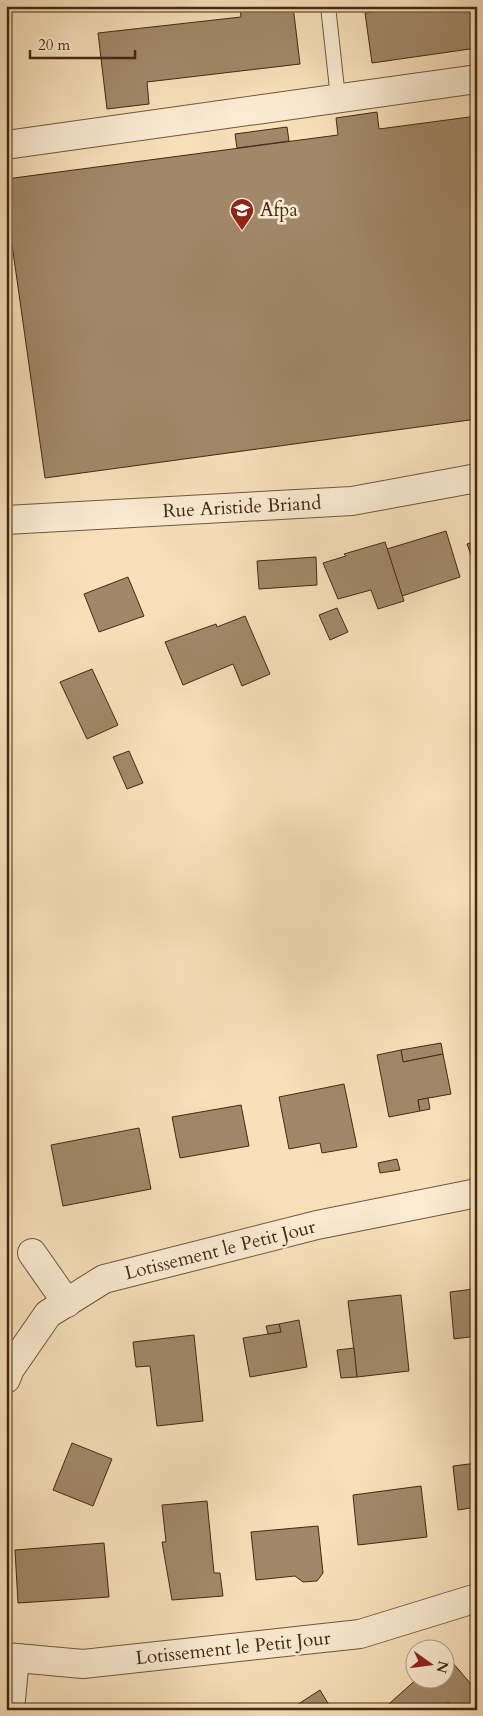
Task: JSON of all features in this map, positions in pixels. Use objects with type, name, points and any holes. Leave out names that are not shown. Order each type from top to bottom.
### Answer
[{"type":"street","points":[[6,145],[477,79]]},
{"type":"street","name":"Rue Aristide Briand","points":[[6,520],[352,501],[477,478]]},
{"type":"street","name":"Lotissement le Petit Jour","points":[[6,1379],[10,1369],[48,1314],[104,1279],[317,1226],[477,1194]]},
{"type":"street","points":[[32,1253],[67,1303]]},
{"type":"street","name":"Lotissement le Petit Jour","points":[[10,1710],[10,1657],[83,1664],[360,1634],[477,1598]]},
{"type":"lane","points":[[328,6],[338,98]]},
{"type":"building","points":[[240,6],[293,6],[300,64],[147,82],[149,104],[107,109],[98,33],[241,17]]},
{"type":"building","points":[[422,6],[477,6],[477,48],[372,63],[365,13]]},
{"type":"building","name":"Afpa","points":[[377,112],[379,129],[477,116],[477,419],[45,478],[6,202],[6,179],[338,135],[336,118]]},
{"type":"building","points":[[287,127],[289,141],[237,148],[235,134]]},
{"type":"building","points":[[446,531],[460,577],[402,596],[387,549]]},
{"type":"building","points":[[477,541],[477,571],[467,544]]},
{"type":"building","points":[[385,542],[404,601],[378,609],[371,590],[338,599],[323,563],[346,556],[344,554]]},
{"type":"building","points":[[316,557],[317,585],[259,589],[257,561]]},
{"type":"building","points":[[128,577],[144,616],[99,632],[84,594]]},
{"type":"building","points":[[337,608],[348,632],[330,640],[319,615]]},
{"type":"building","points":[[245,616],[270,674],[242,686],[233,664],[183,685],[165,642],[216,624],[217,627]]},
{"type":"building","points":[[92,669],[118,725],[87,739],[60,682]]},
{"type":"building","points":[[129,751],[143,783],[127,789],[113,757]]},
{"type":"building","points":[[441,1043],[443,1054],[403,1062],[401,1050]]},
{"type":"building","points":[[401,1050],[403,1062],[443,1054],[451,1094],[418,1100],[420,1111],[389,1117],[377,1055]]},
{"type":"building","points":[[344,1084],[357,1147],[322,1153],[320,1143],[289,1149],[279,1097]]},
{"type":"building","points":[[428,1098],[430,1109],[420,1111],[418,1100]]},
{"type":"building","points":[[241,1105],[249,1146],[180,1158],[172,1117]]},
{"type":"building","points":[[139,1128],[151,1189],[63,1206],[51,1145]]},
{"type":"building","points":[[397,1159],[400,1170],[380,1173],[378,1163]]},
{"type":"building","points":[[474,1289],[475,1296],[477,1296],[477,1336],[454,1339],[450,1292]]},
{"type":"building","points":[[401,1295],[409,1371],[357,1377],[348,1301]]},
{"type":"building","points":[[299,1320],[307,1367],[250,1377],[243,1338],[281,1332],[279,1324]]},
{"type":"building","points":[[279,1324],[281,1332],[268,1334],[266,1326]]},
{"type":"building","points":[[194,1335],[203,1421],[157,1426],[150,1366],[136,1367],[133,1342]]},
{"type":"building","points":[[354,1348],[357,1377],[341,1378],[337,1350]]},
{"type":"building","points":[[72,1443],[112,1459],[93,1506],[53,1490]]},
{"type":"building","points":[[477,1463],[477,1507],[458,1510],[453,1466]]},
{"type":"building","points":[[421,1486],[427,1537],[358,1545],[353,1495]]},
{"type":"building","points":[[207,1501],[214,1573],[220,1573],[223,1596],[172,1600],[162,1542],[166,1542],[162,1505]]},
{"type":"building","points":[[318,1526],[323,1573],[317,1581],[303,1582],[295,1576],[256,1580],[251,1532]]},
{"type":"building","points":[[104,1543],[109,1597],[18,1603],[15,1550]]},
{"type":"building","points":[[456,1667],[477,1691],[477,1698],[464,1710],[455,1710],[448,1702],[439,1710],[382,1710],[407,1688],[456,1688]]},
{"type":"building","points":[[320,1690],[332,1710],[289,1710]]},
{"type":"building","points":[[161,1706],[161,1710],[115,1710]]},
{"type":"place","name":"Afpa","points":[[242,231]]}]
